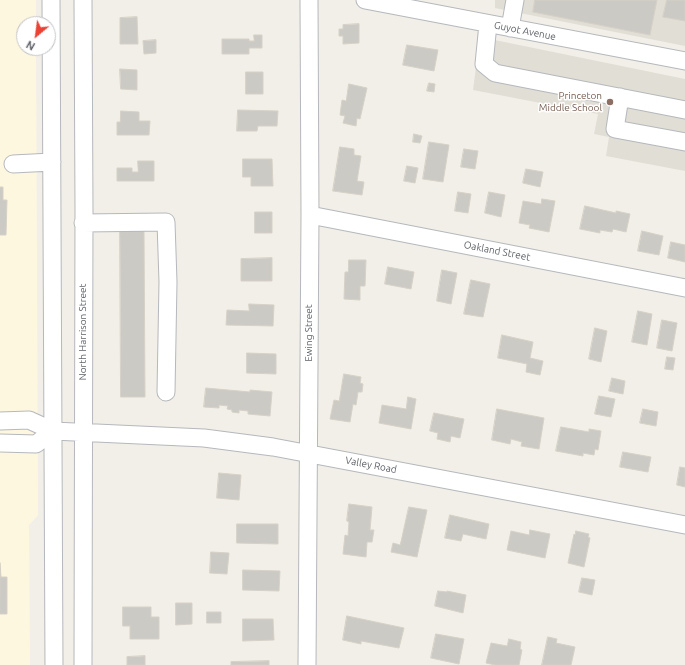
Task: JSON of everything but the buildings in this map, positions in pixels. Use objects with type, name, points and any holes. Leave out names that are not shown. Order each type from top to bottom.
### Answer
[{"type":"street","points":[[51,0],[54,665]]},
{"type":"street","name":"North Harrison Street","points":[[82,0],[83,665]]},
{"type":"street","name":"Ewing Street","points":[[307,665],[310,215],[309,0]]},
{"type":"street","name":"Guyot Avenue","points":[[365,0],[399,3],[488,24],[685,61]]},
{"type":"street","points":[[510,28],[515,0]]},
{"type":"street","points":[[488,24],[484,64],[495,73],[685,110]]},
{"type":"street","points":[[620,97],[615,129],[685,142]]},
{"type":"street","points":[[13,164],[52,162]]},
{"type":"street","name":"Oakland Street","points":[[310,215],[685,288]]},
{"type":"street","points":[[83,223],[166,222],[168,282],[166,392]]},
{"type":"street","points":[[0,420],[29,420],[53,431]]},
{"type":"street","points":[[0,443],[36,444],[53,431]]},
{"type":"street","name":"Valley Road","points":[[53,431],[204,438],[273,447],[685,525]]},
{"type":"shaded area","points":[[0,0],[36,0],[36,16],[16,16],[16,56],[36,56],[38,515],[29,525],[30,665],[0,665]]},
{"type":"shaded area","points":[[495,0],[685,0],[685,46],[495,8]]},
{"type":"shaded area","name":"Princeton Middle School","points":[[480,37],[685,79],[685,171],[606,156],[609,137],[594,134],[598,114],[473,90]]},
{"type":"place","name":"Princeton Middle School","points":[[610,102]]}]
